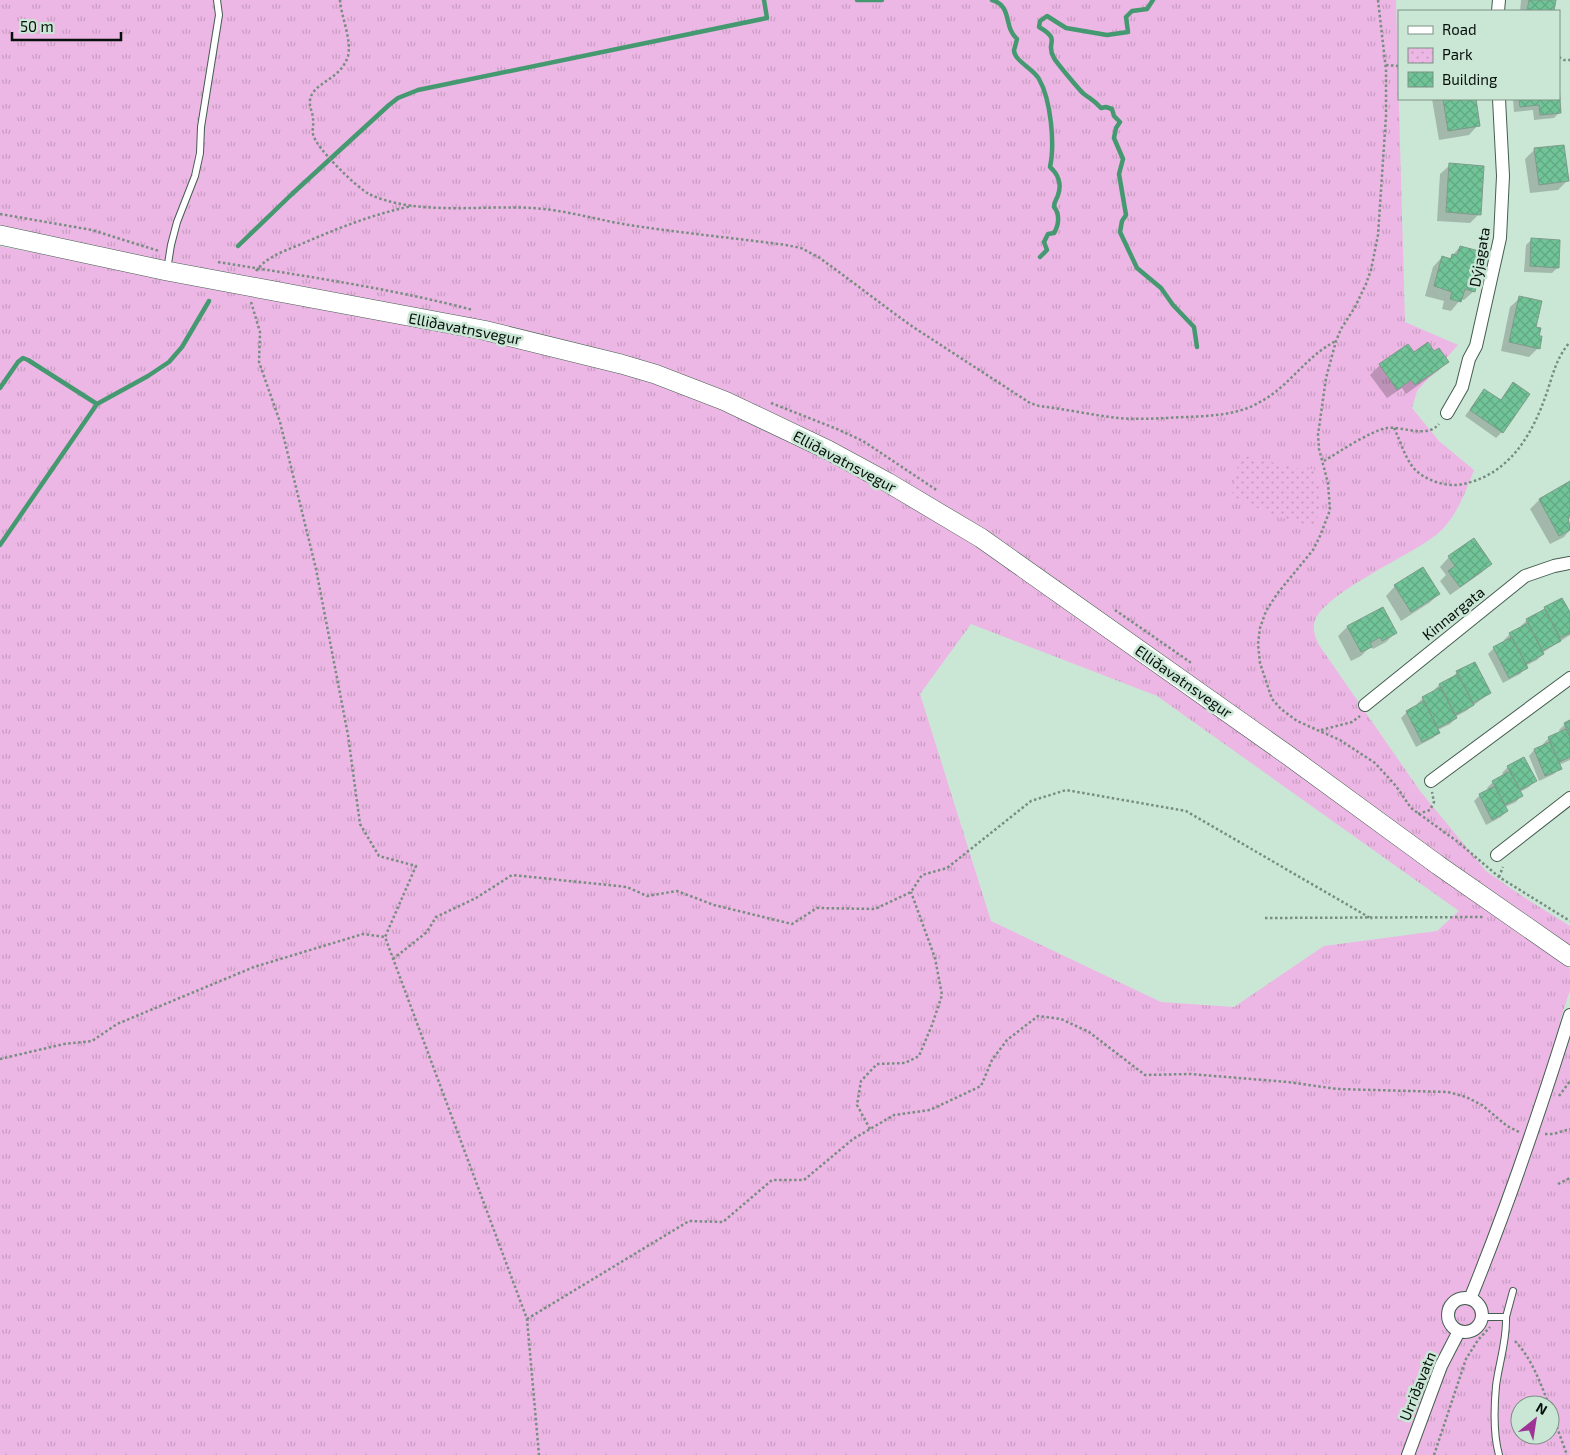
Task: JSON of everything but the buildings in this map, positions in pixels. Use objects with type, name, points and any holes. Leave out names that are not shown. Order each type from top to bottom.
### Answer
[{"type":"main road","name":"Elliðavatnsvegur","points":[[0,235],[168,263],[246,286],[483,330],[584,354],[655,374],[725,400],[828,450],[950,519],[1034,575],[1570,958]]},
{"type":"street","name":"Dýjagata","points":[[1447,412],[1462,387],[1469,359],[1476,346],[1500,238],[1503,176],[1499,100]]},
{"type":"street","name":"Kinnargata","points":[[1366,705],[1524,576],[1570,563]]},
{"type":"street","points":[[1430,782],[1570,678]]},
{"type":"street","points":[[1497,855],[1570,798]]},
{"type":"street","points":[[1470,1299],[1492,1244],[1531,1134],[1570,1015]]},
{"type":"street","points":[[1458,1299],[1470,1299],[1479,1306],[1482,1317],[1478,1326],[1469,1331],[1459,1331],[1450,1324],[1448,1318],[1450,1307],[1458,1299]]},
{"type":"street","name":"Urriðavatn","points":[[1408,1455],[1441,1366],[1459,1331]]},
{"type":"lane","points":[[168,263],[177,222],[194,176],[200,153],[200,127],[219,15],[217,0]]},
{"type":"lane","points":[[1499,1455],[1495,1442],[1496,1386],[1507,1333],[1503,1317],[1513,1291]]},
{"type":"lane","points":[[1482,1317],[1503,1317]]},
{"type":"path","points":[[340,0],[348,42],[348,54],[341,70],[314,92],[310,102],[314,139],[354,184],[368,193],[412,206]]},
{"type":"path","points":[[1378,0],[1386,65],[1384,167],[1375,252],[1362,295],[1336,340],[1326,378],[1319,422],[1319,449],[1328,483],[1330,510],[1313,550],[1277,594],[1266,611],[1260,628],[1258,644],[1260,663],[1272,699],[1282,709],[1297,721],[1340,740],[1375,763],[1386,773],[1410,808],[1458,842],[1499,877],[1570,920]]},
{"type":"path","points":[[1386,65],[1398,66]]},
{"type":"path","points":[[539,1455],[527,1319],[385,937],[416,866],[380,856],[360,824],[348,735],[316,569],[280,422],[259,362],[260,332],[246,286],[257,269],[267,259],[338,228],[378,214],[412,206],[533,208],[629,225],[786,245],[801,248],[820,258],[910,325],[1025,400],[1039,406],[1118,418],[1150,419],[1218,416],[1259,403],[1286,384],[1324,346],[1336,340]]},
{"type":"path","points":[[0,214],[92,230],[168,263]]},
{"type":"path","points":[[218,262],[447,303],[476,311]]},
{"type":"path","points":[[1394,428],[1412,467],[1422,476],[1439,483],[1454,486],[1472,482],[1490,474],[1507,461],[1523,444],[1540,411],[1555,364],[1570,342]]},
{"type":"path","points":[[765,401],[864,441],[944,496]]},
{"type":"path","points":[[1323,462],[1378,430],[1394,428],[1406,428],[1420,432],[1432,430],[1440,423],[1447,412]]},
{"type":"path","points":[[1114,610],[1190,662],[1182,680]]},
{"type":"path","points":[[1320,730],[1352,722],[1360,716],[1366,705]]},
{"type":"path","points":[[1418,814],[1430,810],[1434,802],[1430,782]]},
{"type":"path","points":[[393,959],[427,932],[436,917],[476,898],[512,875],[626,887],[647,896],[677,891],[714,905],[792,924],[817,908],[875,909],[911,892],[922,875],[947,868],[1031,801],[1066,790],[1186,811],[1372,919]]},
{"type":"path","points":[[870,1130],[857,1106],[861,1081],[877,1064],[905,1063],[919,1056],[942,995],[935,958],[911,892]]},
{"type":"path","points":[[1266,918],[1511,917]]},
{"type":"path","points":[[0,1059],[64,1044],[92,1041],[117,1024],[254,967],[363,934],[385,937]]},
{"type":"path","points":[[527,1319],[689,1221],[723,1222],[772,1180],[804,1180],[853,1139],[894,1115],[930,1110],[981,1086],[992,1060],[1007,1040],[1038,1016],[1061,1019],[1089,1032],[1145,1074],[1190,1074],[1288,1082],[1337,1089],[1448,1092],[1466,1097],[1482,1105],[1517,1132],[1553,1134],[1570,1129]]},
{"type":"path","points":[[1558,1184],[1570,1178]]},
{"type":"path","points":[[1434,1455],[1466,1359],[1478,1340],[1503,1317]]},
{"type":"path","points":[[1507,1333],[1521,1348],[1538,1374],[1545,1395]]},
{"type":"path","points":[[1560,1436],[1567,1455]]},
{"type":"green space","points":[[0,0],[1396,0],[1405,322],[1458,345],[1417,391],[1412,408],[1439,441],[1474,470],[1459,505],[1443,529],[1423,544],[1335,598],[1315,620],[1314,633],[1319,645],[1420,791],[1486,871],[1570,926],[1570,948],[999,543],[708,387],[0,231]]},
{"type":"green space","points":[[0,246],[515,343],[685,392],[838,462],[970,539],[1566,965],[1570,969],[1570,990],[1560,1021],[1570,1025],[1570,1455],[0,1455]],"holes":[[[971,624],[1157,696],[1459,911],[1437,931],[1324,946],[1234,1007],[1161,1002],[991,921],[920,694]]]},
{"type":"green space","points":[[1240,455],[1306,470],[1314,468],[1322,498],[1315,527],[1272,515],[1232,496]]},
{"type":"waterway","points":[[238,246],[292,194],[398,98],[418,90],[767,18],[764,0]]},
{"type":"waterway","points":[[857,0],[882,0]]},
{"type":"waterway","points":[[992,0],[1003,7],[1010,29],[1017,39],[1014,50],[1015,54],[1039,79],[1049,110],[1052,135],[1050,167],[1057,176],[1059,183],[1058,196],[1054,203],[1058,220],[1054,233],[1048,234],[1044,242],[1047,250],[1040,257]]},
{"type":"waterway","points":[[1153,0],[1147,9],[1132,11],[1126,17],[1128,32],[1107,35],[1066,28],[1047,16],[1040,21],[1039,27],[1052,39],[1051,53],[1074,83],[1101,108],[1112,109],[1114,116],[1120,122],[1116,128],[1114,138],[1123,159],[1119,174],[1126,215],[1122,221],[1120,232],[1137,268],[1161,288],[1173,305],[1194,327],[1197,347]]},
{"type":"waterway","points":[[0,545],[97,404],[148,376],[169,362],[182,347],[209,301]]},
{"type":"waterway","points":[[0,388],[18,362],[23,358],[97,404]]}]
